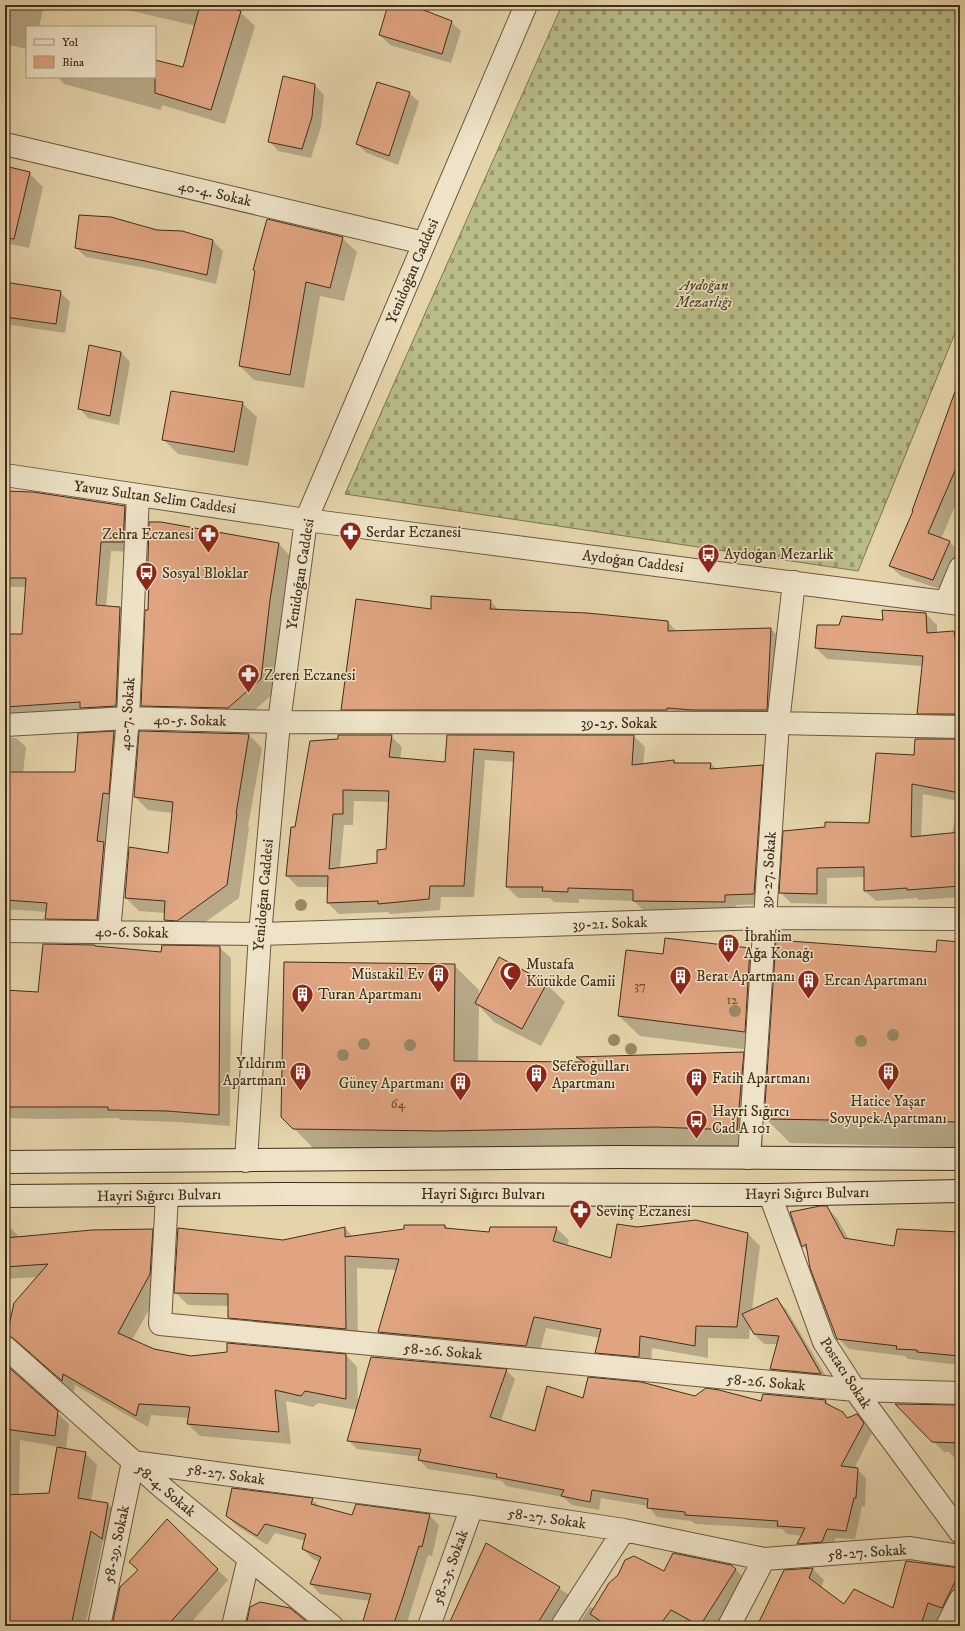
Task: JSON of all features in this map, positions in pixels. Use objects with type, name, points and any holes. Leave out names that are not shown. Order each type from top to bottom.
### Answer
[{"type":"street","name":"Yenidoğan Caddesi","points":[[246,1160],[260,934],[279,722],[306,520],[424,243],[522,6]]},
{"type":"street","name":"40-4. Sokak","points":[[5,144],[424,243]]},
{"type":"street","name":"Yavuz Sultan Selim Caddesi","points":[[5,475],[306,520]]},
{"type":"street","name":"40-7. Sokak","points":[[109,932],[128,718],[138,495]]},
{"type":"street","name":"Aydoğan Caddesi","points":[[306,520],[953,603]]},
{"type":"street","points":[[953,603],[960,568]]},
{"type":"street","name":"39-27. Sokak","points":[[749,1158],[778,723],[794,582]]},
{"type":"street","name":"40-5. Sokak","points":[[5,725],[128,718],[279,722]]},
{"type":"street","name":"39-25. Sokak","points":[[279,722],[778,723],[960,727]]},
{"type":"street","name":"39-21. Sokak","points":[[260,934],[764,918],[960,919]]},
{"type":"street","name":"40-6. Sokak","points":[[5,931],[260,934]]},
{"type":"street","points":[[5,1162],[618,1157],[960,1159]]},
{"type":"street","name":"Hayri Sığırcı Bulvarı","points":[[5,1196],[770,1194],[960,1191]]},
{"type":"street","name":"Postacı Sokak","points":[[770,1194],[824,1342],[855,1390],[960,1532]]},
{"type":"street","name":"58-26. Sokak","points":[[167,1195],[160,1324],[855,1390]]},
{"type":"street","name":"58-4. Sokak","points":[[5,1347],[164,1489],[332,1626]]},
{"type":"street","points":[[855,1390],[960,1393]]},
{"type":"street","name":"58-27. Sokak","points":[[133,1462],[472,1507],[624,1530],[764,1559],[910,1548],[960,1556]]},
{"type":"street","name":"58-29. Sokak","points":[[99,1626],[133,1462]]},
{"type":"street","name":"58-25. Sokak","points":[[429,1626],[472,1507]]},
{"type":"street","points":[[562,1626],[624,1530]]},
{"type":"street","points":[[232,1626],[249,1558]]},
{"type":"street","points":[[729,1626],[764,1559]]},
{"type":"street","points":[[947,1626],[960,1600]]},
{"type":"green space","name":"Aydoğan Mezarlığı","points":[[562,5],[960,5],[960,321],[858,571],[345,494]]},
{"type":"building","points":[[200,5],[222,5],[241,11],[211,110],[155,93],[156,60],[183,67]]},
{"type":"building","points":[[388,5],[399,5],[421,9],[452,21],[442,54],[379,35]]},
{"type":"building","points":[[283,76],[315,84],[312,117],[302,149],[268,142]]},
{"type":"building","points":[[377,82],[410,92],[389,156],[356,144]]},
{"type":"building","points":[[5,166],[30,172],[14,239],[5,238]]},
{"type":"building","points":[[79,215],[111,217],[157,230],[182,231],[213,240],[207,275],[145,261],[75,248]]},
{"type":"building","points":[[267,219],[343,237],[330,288],[306,282],[290,375],[239,366],[255,271],[253,270]]},
{"type":"building","points":[[5,282],[61,291],[56,324],[5,317]]},
{"type":"building","points":[[89,345],[121,352],[110,416],[78,409]]},
{"type":"building","points":[[957,386],[960,386],[960,459],[928,533],[950,541],[933,580],[889,566],[913,511]]},
{"type":"building","points":[[171,391],[243,402],[234,452],[162,440]]},
{"type":"building","points":[[5,491],[33,492],[125,506],[123,542],[101,542],[96,605],[120,607],[116,706],[80,708],[80,702],[5,707],[5,634],[22,634],[26,578],[5,578]]},
{"type":"building","points":[[149,522],[161,522],[279,543],[270,600],[261,679],[228,708],[141,706],[145,610],[148,610]]},
{"type":"building","points":[[431,596],[491,600],[490,609],[587,613],[668,621],[668,631],[771,628],[767,710],[692,710],[667,708],[667,710],[341,710],[356,599],[431,609]]},
{"type":"building","points":[[882,610],[926,613],[927,633],[954,631],[960,669],[960,714],[917,714],[923,656],[815,648],[817,625],[839,625],[842,616],[883,620]]},
{"type":"building","points":[[114,731],[109,794],[103,793],[97,841],[104,842],[97,920],[45,919],[47,903],[5,900],[5,772],[75,772],[78,733]]},
{"type":"building","points":[[139,731],[249,734],[236,814],[227,885],[177,921],[164,920],[165,901],[125,898],[129,847],[168,853],[173,802],[134,797]]},
{"type":"building","points":[[338,735],[392,735],[389,757],[445,762],[447,735],[634,735],[632,765],[674,760],[674,763],[711,763],[710,769],[763,765],[754,894],[725,895],[725,902],[633,901],[633,890],[568,888],[568,892],[542,891],[543,887],[506,887],[514,752],[474,749],[464,886],[430,886],[429,899],[378,904],[378,901],[327,903],[328,876],[286,876],[291,827],[295,827],[310,741],[338,739]],"holes":[[[343,790],[389,791],[386,849],[377,850],[377,863],[329,869],[333,814],[343,814]]]},
{"type":"building","points":[[915,739],[960,739],[960,793],[912,784],[911,837],[960,832],[960,886],[907,890],[907,888],[864,891],[864,867],[817,868],[817,894],[779,893],[783,831],[825,827],[825,822],[869,823],[876,753],[914,755]]},
{"type":"building","points":[[665,938],[750,948],[745,1032],[618,1016],[626,950],[663,954]]},
{"type":"building","points":[[776,940],[936,952],[937,940],[960,942],[960,1122],[764,1119]]},
{"type":"building","points":[[43,944],[95,945],[161,952],[162,945],[220,946],[219,1115],[166,1111],[108,1110],[108,1107],[5,1107],[5,990],[38,992]]},
{"type":"building","name":"Mustafa Kütükde Camii","points":[[499,957],[547,983],[522,1029],[475,1003]]},
{"type":"building","points":[[284,962],[455,964],[454,1061],[585,1062],[576,1057],[744,1052],[737,1130],[656,1127],[439,1131],[293,1129],[281,1117]]},
{"type":"building","points":[[827,1206],[844,1238],[894,1246],[897,1229],[960,1232],[960,1356],[917,1352],[917,1350],[896,1349],[897,1346],[837,1339],[810,1268],[806,1244],[802,1247],[790,1212]]},
{"type":"building","points":[[696,1220],[748,1233],[737,1327],[696,1326],[695,1346],[640,1336],[639,1357],[595,1353],[601,1329],[534,1317],[526,1346],[378,1332],[399,1259],[345,1256],[346,1329],[228,1318],[228,1294],[174,1293],[178,1228],[283,1240],[345,1227],[345,1237],[404,1229],[404,1225],[445,1225],[445,1228],[489,1232],[490,1227],[557,1227],[553,1241],[611,1258],[617,1224],[637,1227]]},
{"type":"building","points":[[153,1229],[150,1274],[118,1333],[154,1349],[191,1356],[227,1352],[227,1343],[346,1354],[346,1399],[305,1391],[301,1396],[275,1390],[279,1432],[187,1424],[190,1407],[139,1404],[136,1416],[63,1374],[62,1381],[13,1338],[7,1335],[14,1303],[48,1264],[5,1267],[5,1238],[92,1230]]},
{"type":"building","points":[[777,1298],[821,1374],[770,1369],[779,1336],[754,1334],[742,1314]]},
{"type":"building","points":[[371,1357],[507,1369],[490,1417],[535,1431],[547,1386],[583,1398],[588,1377],[641,1382],[695,1396],[706,1388],[761,1401],[763,1394],[826,1400],[825,1403],[843,1412],[847,1418],[857,1414],[864,1423],[841,1466],[858,1468],[856,1498],[854,1498],[846,1531],[827,1529],[822,1542],[797,1544],[805,1528],[777,1526],[778,1521],[685,1515],[685,1512],[647,1508],[648,1499],[592,1490],[590,1502],[561,1496],[564,1490],[496,1477],[497,1474],[418,1460],[421,1449],[347,1441]]},
{"type":"building","points":[[5,1364],[58,1411],[55,1436],[5,1429]]},
{"type":"building","points":[[895,1404],[960,1405],[960,1443],[932,1442]]},
{"type":"building","points":[[57,1447],[86,1452],[78,1498],[108,1503],[102,1539],[91,1531],[71,1626],[5,1626],[5,1495],[49,1493]]},
{"type":"building","points":[[232,1488],[313,1498],[311,1504],[352,1515],[356,1504],[430,1514],[422,1547],[419,1546],[393,1626],[378,1626],[363,1621],[371,1594],[310,1584],[321,1557],[302,1549],[306,1534],[265,1524],[257,1536],[226,1516]]},
{"type":"building","points":[[167,1519],[218,1569],[167,1626],[135,1626],[113,1621],[120,1587],[138,1570],[129,1562]]},
{"type":"building","points":[[486,1543],[560,1587],[536,1626],[448,1626]]},
{"type":"building","points":[[673,1553],[731,1565],[736,1569],[700,1626],[671,1610],[659,1626],[608,1626],[590,1614],[609,1583],[618,1575],[625,1560],[634,1556],[664,1571]]},
{"type":"building","points":[[906,1561],[960,1568],[960,1572],[942,1608],[928,1603],[922,1622],[929,1626],[757,1626],[784,1570],[813,1568],[809,1578],[844,1604],[854,1589],[893,1608]]},
{"type":"building","points":[[260,1602],[290,1608],[312,1626],[246,1626],[250,1607]]},
{"type":"place","name":"Serdar Eczanesi","points":[[350,552]]},
{"type":"place","name":"Zehra Eczanesi","points":[[209,554]]},
{"type":"place","name":"Aydoğan Mezarlık","points":[[709,574]]},
{"type":"place","name":"Sosyal Bloklar","points":[[147,592]]},
{"type":"place","name":"Zeren Eczanesi","points":[[248,694]]},
{"type":"place","name":"İbrahim Ağa Konağı","points":[[728,964]]},
{"type":"place","name":"Mustafa Kütükde Camii","points":[[511,992]]},
{"type":"place","name":"Müstakil Ev","points":[[439,994]]},
{"type":"place","name":"Berat Apartmanı","points":[[680,996]]},
{"type":"place","name":"Ercan Apartmanı","points":[[809,1000]]},
{"type":"place","name":"Turan Apartmanı","points":[[303,1014]]},
{"type":"place","name":"Yıldırım Apartmanı","points":[[301,1092]]},
{"type":"place","name":"Hatice Yaşar Soyupek Apartmanı","points":[[888,1092]]},
{"type":"place","name":"Seferoğulları Apartmanı","points":[[536,1094]]},
{"type":"place","name":"Fatih Apartmanı","points":[[697,1098]]},
{"type":"place","name":"Güney Apartmanı","points":[[460,1102]]},
{"type":"place","name":"Hayri Sığırcı Cad A 101","points":[[696,1140]]},
{"type":"place","name":"Sevinç Eczanesi","points":[[580,1230]]}]
